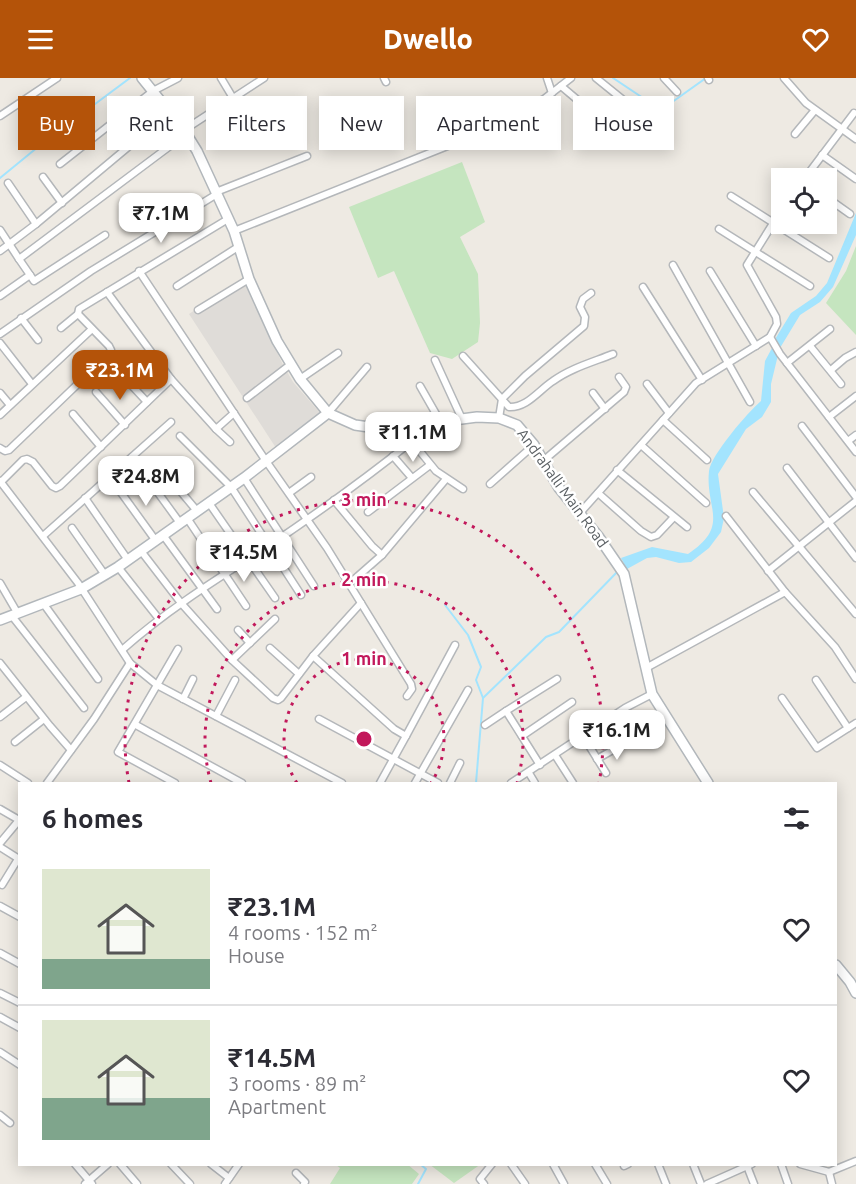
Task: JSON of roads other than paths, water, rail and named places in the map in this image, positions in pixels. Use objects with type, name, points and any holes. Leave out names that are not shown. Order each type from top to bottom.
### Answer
[{"type":"main road","points":[[142,78],[157,96]]},
{"type":"main road","points":[[194,150],[234,231],[249,279],[277,341],[300,379],[327,413],[355,425],[400,427],[462,418],[499,418]]},
{"type":"main road","points":[[0,620],[81,589],[118,567],[231,488],[327,413]]},
{"type":"main road","name":"Andrahalli Main Road","points":[[499,418],[517,425],[534,445],[559,489],[624,574],[652,694],[707,782]]},
{"type":"main road","points":[[837,966],[856,993]]},
{"type":"street","points":[[0,116],[57,78]]},
{"type":"street","points":[[60,164],[153,91],[178,78]]},
{"type":"street","points":[[221,78],[232,96]]},
{"type":"street","points":[[236,96],[264,78]]},
{"type":"street","points":[[547,78],[552,93]]},
{"type":"street","points":[[234,231],[465,139],[544,99],[571,78]]},
{"type":"street","points":[[596,78],[618,96]]},
{"type":"street","points":[[664,78],[677,92]]},
{"type":"street","points":[[784,78],[806,103],[856,139]]},
{"type":"street","points":[[561,86],[573,96]]},
{"type":"street","points":[[795,134],[815,110]]},
{"type":"street","points":[[812,168],[854,113]]},
{"type":"street","points":[[0,251],[62,203],[124,150]]},
{"type":"street","points":[[18,259],[161,150]]},
{"type":"street","points":[[822,155],[856,179]]},
{"type":"street","points":[[0,334],[91,271],[216,193],[307,156]]},
{"type":"street","points":[[43,177],[62,203]]},
{"type":"street","points":[[8,183],[36,224]]},
{"type":"street","points":[[579,515],[696,383],[771,339],[777,324],[776,317],[747,265],[771,223],[731,196]]},
{"type":"street","points":[[837,205],[850,214]]},
{"type":"street","points":[[61,328],[78,314],[79,309],[228,219]]},
{"type":"street","points":[[719,229],[810,286]]},
{"type":"street","points":[[0,231],[34,281],[105,235]]},
{"type":"street","points":[[789,234],[829,258]]},
{"type":"street","points":[[177,286],[238,246]]},
{"type":"street","points":[[673,265],[750,402]]},
{"type":"street","points":[[139,271],[307,519],[361,603],[411,684],[412,689],[407,696]]},
{"type":"street","points":[[710,271],[756,346]]},
{"type":"street","points":[[0,296],[30,275]]},
{"type":"street","points":[[198,310],[249,279]]},
{"type":"street","points":[[643,287],[702,380]]},
{"type":"street","points":[[107,292],[171,379],[230,442]]},
{"type":"street","points":[[499,418],[502,399],[525,376],[584,326],[585,317],[580,307],[583,299],[591,293]]},
{"type":"street","points":[[0,448],[4,451],[9,450],[110,354],[109,346],[78,314]]},
{"type":"street","points":[[21,318],[38,340]]},
{"type":"street","points":[[0,415],[92,329]]},
{"type":"street","points":[[788,363],[830,329]]},
{"type":"street","points":[[771,339],[780,354],[856,452]]},
{"type":"street","points":[[0,343],[32,384]]},
{"type":"street","points":[[810,346],[841,384]]},
{"type":"street","points":[[831,370],[856,352]]},
{"type":"street","points":[[300,379],[338,353]]},
{"type":"street","points":[[463,356],[509,407],[516,407],[525,403],[564,373],[613,354]]},
{"type":"street","points":[[435,360],[462,418]]},
{"type":"street","points":[[247,398],[291,364]]},
{"type":"street","points":[[327,413],[367,367]]},
{"type":"street","points":[[122,375],[147,402]]},
{"type":"street","points":[[543,461],[605,409],[625,389],[619,378]]},
{"type":"street","points":[[171,379],[56,488],[33,462],[27,459],[0,481],[81,589],[130,663],[158,685],[340,782]]},
{"type":"street","points":[[647,384],[669,413]]},
{"type":"street","points":[[420,386],[440,421]]},
{"type":"street","points":[[0,393],[10,405]]},
{"type":"street","points":[[96,393],[125,425]]},
{"type":"street","points":[[593,393],[605,409]]},
{"type":"street","points":[[829,417],[856,396]]},
{"type":"street","points":[[216,429],[234,413]]},
{"type":"street","points":[[73,414],[101,447]]},
{"type":"street","points":[[663,420],[707,460]]},
{"type":"street","points":[[43,536],[171,422]]},
{"type":"street","points":[[768,571],[856,499],[802,426]]},
{"type":"street","points":[[400,427],[430,465],[446,479],[463,489]]},
{"type":"street","points":[[848,441],[856,435]]},
{"type":"street","points":[[180,436],[231,488],[301,595]]},
{"type":"street","points":[[122,650],[181,603],[307,519],[411,442]]},
{"type":"street","points":[[490,484],[534,445]]},
{"type":"street","points":[[641,445],[706,503]]},
{"type":"street","points":[[393,456],[411,478]]},
{"type":"street","points":[[132,457],[246,606]]},
{"type":"street","points":[[156,462],[197,511]]},
{"type":"street","points":[[368,512],[430,465]]},
{"type":"street","points":[[787,468],[856,558]]},
{"type":"street","points":[[617,470],[687,527]]},
{"type":"street","points":[[289,493],[311,477]]},
{"type":"street","points":[[244,478],[314,586]]},
{"type":"street","points":[[349,584],[382,555],[446,479]]},
{"type":"street","points":[[117,487],[217,609]]},
{"type":"street","points":[[753,492],[856,614]]},
{"type":"street","points":[[598,493],[651,537],[657,535],[674,517]]},
{"type":"street","points":[[85,498],[128,560]]},
{"type":"street","points":[[334,500],[382,555]]},
{"type":"street","points":[[209,503],[275,597]]},
{"type":"street","points":[[726,516],[785,592],[835,647],[856,679]]},
{"type":"street","points":[[72,528],[105,575]]},
{"type":"street","points":[[141,551],[181,603],[232,660],[278,700],[313,656],[361,603]]},
{"type":"street","points":[[118,567],[159,620]]},
{"type":"street","points":[[0,583],[15,615],[84,708]]},
{"type":"street","points":[[646,668],[785,592]]},
{"type":"street","points":[[43,603],[98,679]]},
{"type":"street","points":[[232,660],[275,619]]},
{"type":"street","points":[[238,630],[250,643]]},
{"type":"street","points":[[381,782],[455,645]]},
{"type":"street","points":[[270,648],[299,674]]},
{"type":"street","points":[[173,782],[118,753],[178,649]]},
{"type":"street","points":[[313,656],[394,729],[406,736]]},
{"type":"street","points":[[0,663],[3,673],[71,750]]},
{"type":"street","points":[[49,782],[94,719],[130,663]]},
{"type":"street","points":[[183,699],[193,679]]},
{"type":"street","points":[[485,725],[557,679]]},
{"type":"street","points":[[216,716],[235,680]]},
{"type":"street","points":[[816,680],[848,728]]},
{"type":"street","points":[[416,782],[468,690]]},
{"type":"street","points":[[513,782],[625,708],[652,694]]},
{"type":"street","points":[[0,717],[26,697]]},
{"type":"street","points":[[782,698],[817,748],[856,723]]},
{"type":"street","points":[[522,736],[572,702]]},
{"type":"street","points":[[506,711],[540,765]]},
{"type":"street","points":[[15,742],[44,719]]},
{"type":"street","points":[[319,719],[436,782]]},
{"type":"street","points":[[136,724],[240,782]]},
{"type":"street","points":[[583,736],[606,772]]},
{"type":"street","points":[[597,759],[625,743]]},
{"type":"street","points":[[555,755],[572,782]]},
{"type":"street","points":[[450,782],[460,763]]},
{"type":"street","points":[[0,765],[26,782]]},
{"type":"street","points":[[529,773],[534,782]]},
{"type":"street","points":[[0,808],[18,818]]},
{"type":"street","points":[[18,820],[0,845],[18,858]]},
{"type":"street","points":[[2,885],[18,861]]},
{"type":"street","points":[[0,906],[18,916]]},
{"type":"street","points":[[0,953],[18,963]]},
{"type":"street","points":[[0,993],[18,1002]]},
{"type":"street","points":[[0,1017],[18,1027]]},
{"type":"street","points":[[0,1052],[18,1064]]},
{"type":"street","points":[[0,1115],[10,1124]]},
{"type":"street","points":[[807,1166],[829,1172],[856,1161]]},
{"type":"street","points":[[76,1166],[89,1183],[106,1166]]},
{"type":"street","points":[[122,1166],[137,1184]]},
{"type":"street","points":[[173,1166],[190,1184]]},
{"type":"street","points":[[214,1166],[227,1181],[238,1166]]},
{"type":"street","points":[[484,1184],[480,1179],[490,1166]]},
{"type":"street","points":[[513,1166],[525,1184]]},
{"type":"street","points":[[554,1166],[564,1184]]},
{"type":"street","points":[[596,1166],[607,1184]]},
{"type":"street","points":[[659,1166],[666,1184]]},
{"type":"street","points":[[694,1166],[701,1184]]},
{"type":"street","points":[[729,1166],[731,1173]]},
{"type":"street","points":[[707,1184],[748,1166]]},
{"type":"street","points":[[750,1166],[754,1184]]},
{"type":"street","points":[[781,1166],[788,1184]]},
{"type":"street","points":[[829,1172],[832,1184]]},
{"type":"street","points":[[296,1173],[305,1182],[304,1184]]},
{"type":"street","points":[[722,1176],[725,1184]]},
{"type":"water","points":[[856,213],[856,235],[833,287],[820,302],[800,315],[780,348],[774,341],[791,313],[816,296],[827,283]]},
{"type":"water","points":[[772,348],[778,355],[771,384],[771,402],[762,417],[746,429],[718,474],[724,518],[721,532],[709,548],[691,562],[679,563],[656,557],[647,558],[627,569],[621,558],[652,547],[688,554],[709,534],[713,516],[709,484],[711,464],[731,434],[761,401],[765,361]]},
{"type":"waterway","points":[[0,178],[130,78]]},
{"type":"waterway","points":[[613,78],[661,110],[706,78]]},
{"type":"waterway","points":[[483,698],[546,637],[559,632],[619,570]]},
{"type":"waterway","points":[[445,605],[468,635],[481,667],[476,680],[483,698],[476,782]]},
{"type":"waterway","points":[[418,1184],[426,1169],[422,1166]]}]
